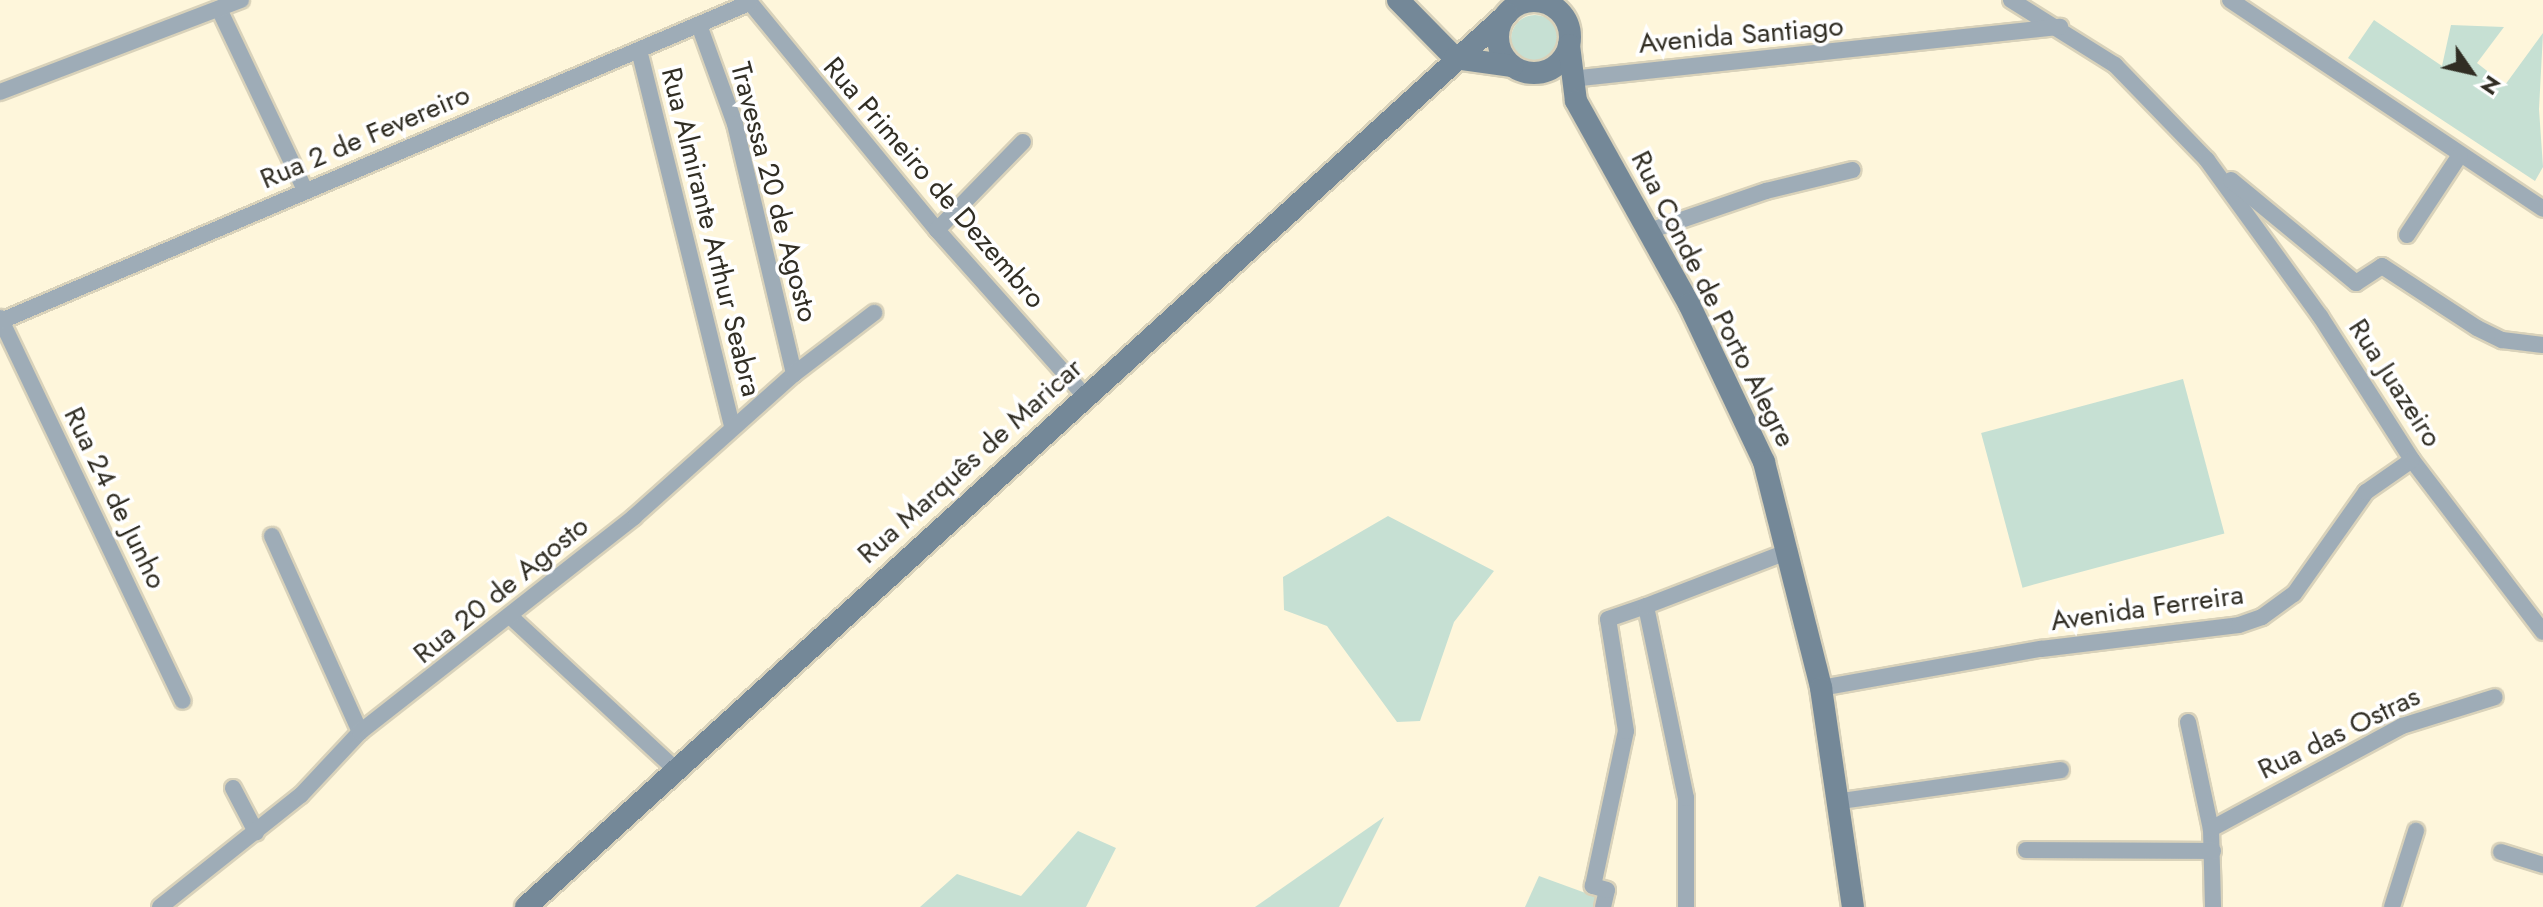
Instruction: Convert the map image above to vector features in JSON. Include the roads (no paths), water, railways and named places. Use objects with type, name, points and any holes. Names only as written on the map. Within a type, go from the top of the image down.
[{"type":"main road","points":[[1398,0],[1455,58],[1515,68],[1549,70],[1569,41],[1555,8],[1534,1],[1514,7],[1498,41],[1515,68],[1573,90]]},
{"type":"main road","name":"Rua Conde de Porto Alegre","points":[[1573,0],[1569,41],[1573,90],[1649,231],[1764,462],[1789,551],[1821,688],[1841,801],[1853,907]]},
{"type":"main road","name":"Rua Marquês de Maricar","points":[[526,907],[1514,7]]},
{"type":"street","points":[[0,92],[241,0]]},
{"type":"street","name":"Rua Juazeiro","points":[[2011,0],[2060,27],[2115,65],[2207,160],[2356,283],[2382,266],[2477,328],[2502,340],[2543,345]]},
{"type":"street","points":[[2230,0],[2543,209]]},
{"type":"street","name":"Rua 2 de Fevereiro","points":[[1,320],[748,2]]},
{"type":"street","name":"Rua Primeiro de Dezembro","points":[[748,2],[937,230],[1085,396]]},
{"type":"street","points":[[219,9],[305,190]]},
{"type":"street","name":"Travessa 20 de Agosto","points":[[699,25],[735,124],[794,374]]},
{"type":"street","name":"Avenida Santiago","points":[[1573,90],[2060,27]]},
{"type":"street","name":"Rua Almirante Arthur Seabra","points":[[639,50],[732,427]]},
{"type":"street","points":[[937,230],[1023,142]]},
{"type":"street","points":[[2407,235],[2460,155]]},
{"type":"street","name":"Rua Juazeiro","points":[[2207,160],[2320,316],[2412,460],[2543,632]]},
{"type":"street","points":[[1649,231],[1766,191],[1853,170]]},
{"type":"street","name":"Rua 20 de Agosto","points":[[160,907],[301,795],[360,732],[511,617],[794,374],[874,313]]},
{"type":"street","name":"Rua 24 de Junho","points":[[1,320],[183,701]]},
{"type":"street","name":"Avenida Ferreira","points":[[1821,688],[2041,649],[2239,625],[2262,617],[2294,594],[2366,492],[2412,460]]},
{"type":"street","points":[[272,536],[360,732]]},
{"type":"street","points":[[1603,907],[1607,890],[1593,886],[1626,731],[1608,619],[1789,551]]},
{"type":"street","points":[[1646,606],[1685,786],[1686,907]]},
{"type":"street","points":[[511,617],[676,770]]},
{"type":"street","name":"Rua das Ostras","points":[[2211,829],[2402,726],[2495,697]]},
{"type":"street","points":[[2188,722],[2211,829],[2213,907]]},
{"type":"street","points":[[1841,801],[2061,770]]},
{"type":"street","points":[[233,788],[256,832]]},
{"type":"street","points":[[2392,907],[2416,831]]},
{"type":"street","points":[[2026,850],[2213,851]]},
{"type":"street","points":[[2501,852],[2543,865]]}]
